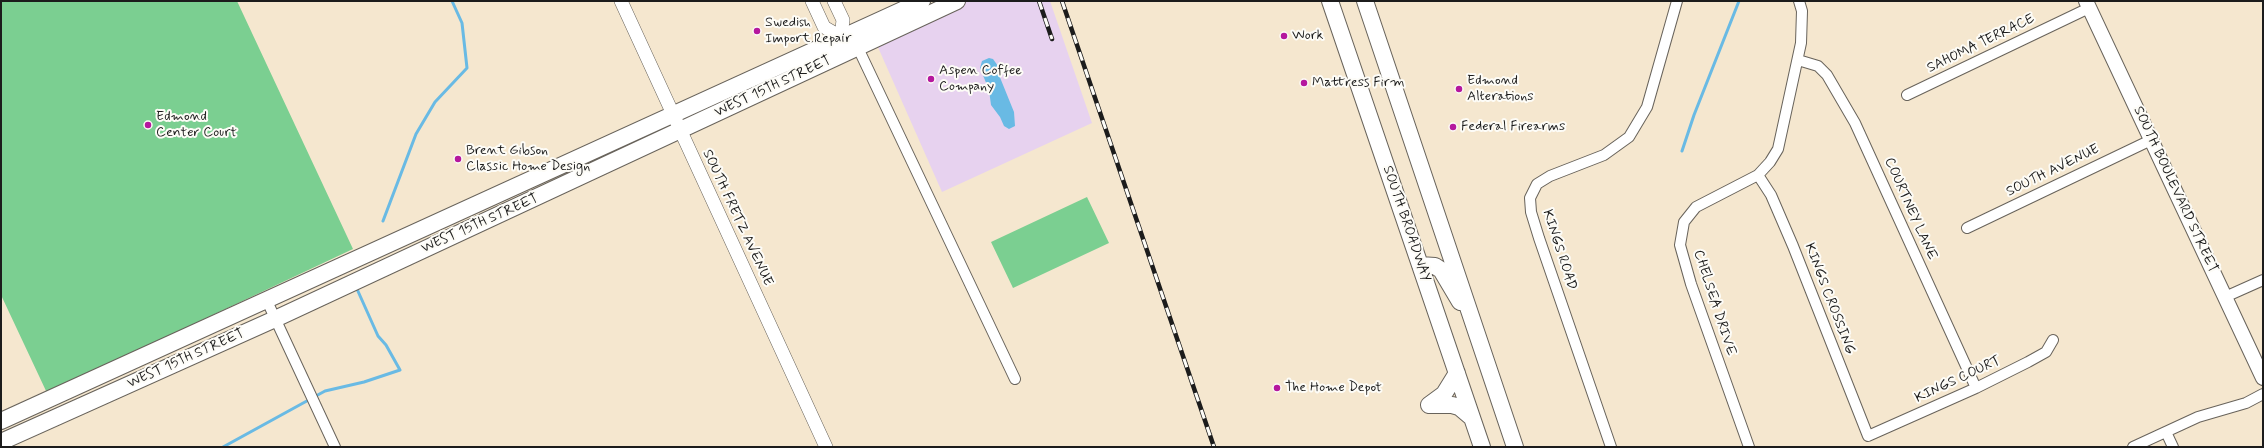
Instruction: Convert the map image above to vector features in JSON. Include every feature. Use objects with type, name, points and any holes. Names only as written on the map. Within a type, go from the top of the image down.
[{"type":"main road","name":"WEST 15TH STREET","points":[[1,421],[922,1]]},
{"type":"main road","name":"WEST 15TH STREET","points":[[1,442],[275,319],[957,1]]},
{"type":"main road","name":"SOUTH BROADWAY","points":[[1330,1],[1482,447]]},
{"type":"main road","points":[[1365,1],[1516,447]]},
{"type":"main road","name":"SOUTH BOULEVARD STREET","points":[[2088,4],[2263,378]]},
{"type":"main road","points":[[841,37],[858,48]]},
{"type":"main road","points":[[1420,265],[1434,266],[1441,270],[1473,321]]},
{"type":"main road","points":[[1457,373],[1444,394],[1429,405],[1446,404],[1459,407],[1472,418]]},
{"type":"street","name":"SOUTH FRETZ AVENUE","points":[[621,1],[826,447]]},
{"type":"street","points":[[812,1],[824,27],[841,37],[843,20],[834,1]]},
{"type":"street","name":"KINGS ROAD","points":[[1611,447],[1531,212],[1530,198],[1537,184],[1550,176],[1604,156],[1629,137],[1647,107],[1677,1]]},
{"type":"street","name":"CHELSEA DRIVE","points":[[1749,447],[1691,284],[1680,245],[1684,222],[1696,207],[1758,175],[1770,162],[1778,149],[1798,60],[1802,11],[1799,1]]},
{"type":"street","name":"SAHOMA TERRACE","points":[[1907,96],[2088,4]]},
{"type":"street","points":[[858,48],[1015,379]]},
{"type":"street","name":"COURTNEY LANE","points":[[1798,60],[1818,66],[1827,75],[1855,123],[1976,388]]},
{"type":"street","name":"SOUTH AVENUE","points":[[1967,228],[2151,140]]},
{"type":"street","name":"KINGS CROSSING","points":[[1758,175],[1771,195],[1793,246],[1868,436]]},
{"type":"street","points":[[2225,297],[2263,280]]},
{"type":"street","points":[[267,301],[335,447]]},
{"type":"street","name":"KINGS COURT","points":[[1868,436],[1976,388],[2046,352],[2053,340]]},
{"type":"street","points":[[2133,447],[2198,417],[2246,403],[2263,394]]},
{"type":"street","points":[[2166,432],[2173,447]]},
{"type":"shaded area","points":[[966,1],[1050,1],[1092,123],[942,192],[877,45]]},
{"type":"green space","name":"Edmond Center Court","points":[[1,1],[237,1],[353,249],[47,393],[1,295]]},
{"type":"green space","points":[[1087,197],[1109,243],[1013,288],[991,242]]},
{"type":"water","points":[[989,58],[993,59],[998,66],[999,75],[1014,112],[1015,126],[1009,129],[1004,126],[1000,117],[991,105],[989,90],[980,68],[982,61]]},
{"type":"waterway","points":[[383,221],[416,134],[435,102],[467,68],[462,23],[452,1]]},
{"type":"waterway","points":[[1682,151],[1694,115],[1739,1]]},
{"type":"waterway","points":[[223,447],[325,391],[364,382],[400,370],[386,345],[378,336],[357,289]]},
{"type":"railway","points":[[1039,1],[1052,39]]},
{"type":"railway","points":[[1062,1],[1214,447]]},
{"type":"place","name":"Swedish Import Repair","points":[[757,31]]},
{"type":"place","name":"Work","points":[[1284,36]]},
{"type":"place","name":"Aspen Coffee Company","points":[[931,79]]},
{"type":"place","name":"Mattress Firm","points":[[1304,83]]},
{"type":"place","name":"Edmond Alterations","points":[[1459,89]]},
{"type":"place","name":"Edmond Center Court","points":[[148,125]]},
{"type":"place","name":"Federal Firearms","points":[[1453,127]]},
{"type":"place","name":"Brent Gibson Classic Home Design","points":[[458,159]]},
{"type":"place","name":"The Home Depot","points":[[1277,388]]}]
